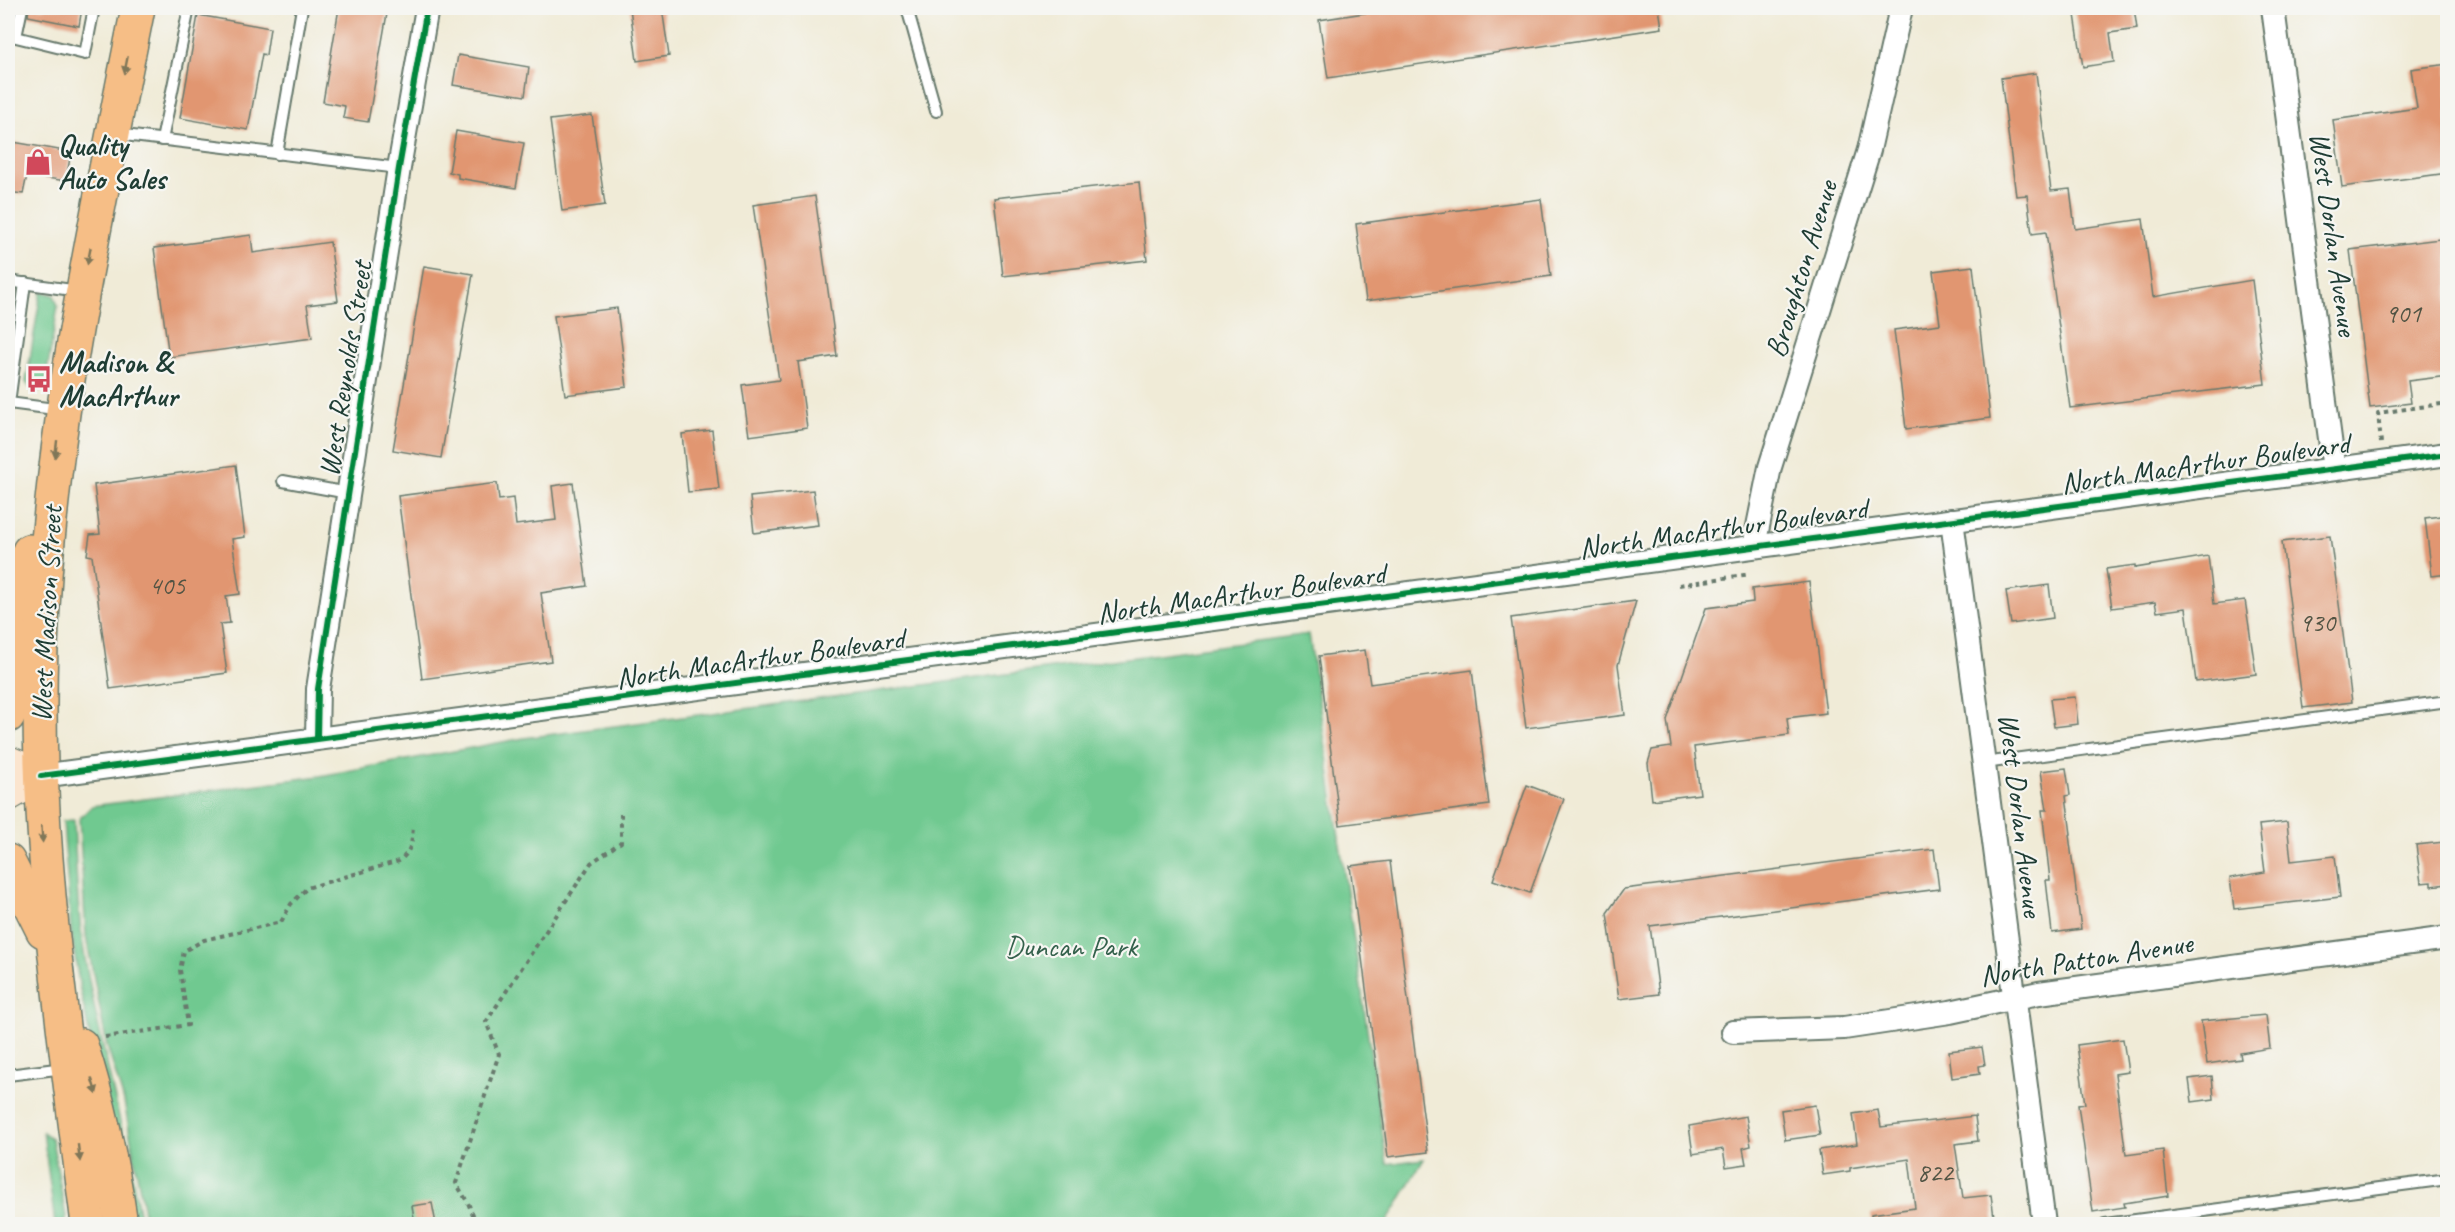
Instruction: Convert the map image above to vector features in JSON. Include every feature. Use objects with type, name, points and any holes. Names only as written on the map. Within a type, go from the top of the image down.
[{"type":"main road","name":"West Madison Street","points":[[88,1224],[52,950],[45,867],[41,776],[41,648],[51,493],[62,410],[82,292],[138,8]]},
{"type":"main road","points":[[8,716],[15,696],[19,601],[30,548],[51,493]]},
{"type":"main road","points":[[8,762],[41,776]]},
{"type":"main road","name":"North MacArthur Boulevard","points":[[8,795],[41,776]]},
{"type":"main road","points":[[8,861],[52,950],[96,1094],[111,1160],[121,1224]]},
{"type":"street","name":"West Reynolds Street","points":[[317,738],[318,689],[399,168],[427,8]]},
{"type":"street","name":"Broughton Avenue","points":[[1754,546],[1770,467],[1869,150],[1901,8]]},
{"type":"street","name":"West Dorlan Avenue","points":[[2273,8],[2334,469]]},
{"type":"street","name":"North MacArthur Boulevard","points":[[41,776],[2448,454]]},
{"type":"street","name":"West Dorlan Avenue","points":[[1952,520],[2044,1224]]},
{"type":"street","name":"North Patton Avenue","points":[[1733,1032],[1844,1028],[2014,1000],[2039,993],[2448,938]]},
{"type":"lane","points":[[22,8],[16,37],[85,54],[94,8]]},
{"type":"lane","points":[[162,140],[189,8]]},
{"type":"lane","points":[[277,154],[302,8]]},
{"type":"lane","points":[[907,8],[936,111]]},
{"type":"lane","points":[[113,134],[399,168]]},
{"type":"lane","points":[[8,281],[82,292]]},
{"type":"lane","points":[[26,283],[8,403],[62,410]]},
{"type":"lane","points":[[283,482],[348,493]]},
{"type":"lane","points":[[1984,763],[2448,701]]},
{"type":"lane","points":[[8,1075],[68,1067]]},
{"type":"lane","points":[[2105,1224],[2448,1179]]},
{"type":"path","points":[[2382,444],[2378,413],[2448,403]]},
{"type":"path","points":[[1679,585],[1750,574]]},
{"type":"path","points":[[477,1224],[456,1183],[499,1054],[486,1022],[591,862],[621,842],[621,814]]},
{"type":"path","points":[[103,1037],[188,1025],[180,970],[184,951],[204,940],[281,922],[291,904],[307,888],[399,861],[408,855],[412,844],[412,825]]},
{"type":"green space","points":[[41,292],[54,295],[58,306],[45,384],[37,392],[33,392],[26,382]]},
{"type":"green space","name":"Duncan Park","points":[[1309,634],[1387,1164],[1424,1159],[1386,1224],[146,1224],[124,1101],[107,1046],[86,937],[79,819],[92,806],[320,776],[524,738]]},
{"type":"green space","points":[[74,820],[78,903],[84,952],[141,1224],[129,1224],[80,989],[71,931],[63,821]]},
{"type":"green space","points":[[43,1132],[52,1139],[66,1217],[62,1224],[55,1224]]},
{"type":"building","points":[[29,8],[82,8],[79,26],[28,16]]},
{"type":"building","points":[[339,8],[388,8],[368,122],[343,118],[345,106],[323,102]]},
{"type":"building","points":[[630,8],[662,8],[669,56],[637,61]]},
{"type":"building","points":[[1397,8],[1659,8],[1662,28],[1328,78],[1319,20]]},
{"type":"building","points":[[2074,8],[2134,8],[2137,29],[2110,33],[2114,62],[2083,67]]},
{"type":"building","points":[[198,15],[270,28],[266,55],[262,54],[248,130],[180,118]]},
{"type":"building","points":[[458,55],[529,67],[525,96],[453,85]]},
{"type":"building","points":[[2448,64],[2448,173],[2342,187],[2333,120],[2417,108],[2411,69]]},
{"type":"building","points":[[2036,73],[2051,191],[2070,189],[2075,229],[2143,219],[2153,297],[2252,280],[2265,384],[2070,408],[2046,232],[2032,234],[2027,195],[2016,196],[2001,78]]},
{"type":"building","points":[[592,115],[605,205],[562,211],[550,120]]},
{"type":"building","points":[[456,131],[524,143],[516,188],[458,178],[458,174],[449,172]]},
{"type":"building","points":[[13,142],[71,152],[66,181],[27,175],[23,194],[8,192]]},
{"type":"building","points":[[1139,182],[1147,260],[1003,276],[994,198]]},
{"type":"building","points":[[815,196],[837,356],[798,362],[807,428],[749,436],[742,385],[779,380],[753,205]]},
{"type":"building","points":[[1541,199],[1551,276],[1366,301],[1356,224]]},
{"type":"building","points":[[251,235],[253,253],[330,242],[338,301],[307,305],[312,338],[169,357],[154,248]]},
{"type":"building","points":[[2448,238],[2448,376],[2408,381],[2411,403],[2370,408],[2350,250]]},
{"type":"building","points":[[424,266],[473,274],[441,458],[393,450]]},
{"type":"building","points":[[1973,266],[1990,418],[1906,429],[1894,330],[1940,324],[1933,271]]},
{"type":"building","points":[[617,308],[627,387],[565,395],[554,316]]},
{"type":"building","points":[[712,430],[719,489],[688,492],[682,434]]},
{"type":"building","points":[[236,465],[245,537],[232,539],[240,594],[226,596],[230,623],[220,624],[227,673],[110,689],[92,556],[87,555],[90,535],[100,534],[94,485]]},
{"type":"building","points":[[497,483],[499,500],[513,498],[516,525],[556,520],[552,486],[573,483],[587,586],[541,593],[551,661],[422,679],[398,496]]},
{"type":"building","points":[[813,490],[818,525],[754,533],[750,497]]},
{"type":"building","points":[[2448,515],[2448,574],[2432,576],[2425,518]]},
{"type":"building","points":[[2330,536],[2352,702],[2303,708],[2282,542]]},
{"type":"building","points":[[2208,556],[2214,604],[2245,600],[2256,674],[2196,682],[2186,608],[2157,612],[2155,602],[2112,608],[2106,569],[2135,565],[2135,568]]},
{"type":"building","points":[[1809,582],[1826,713],[1787,718],[1789,735],[1694,747],[1700,794],[1652,800],[1648,763],[1652,750],[1671,747],[1667,720],[1706,608],[1753,602],[1752,589]]},
{"type":"building","points":[[2049,585],[2053,618],[2011,624],[2006,591]]},
{"type":"building","points":[[1636,601],[1618,665],[1625,715],[1526,728],[1511,618]]},
{"type":"building","points":[[1365,650],[1370,684],[1472,670],[1489,805],[1340,825],[1319,656]]},
{"type":"building","points":[[2075,697],[2078,724],[2054,727],[2050,699]]},
{"type":"building","points":[[2066,768],[2070,795],[2066,796],[2071,834],[2069,835],[2081,929],[2052,933],[2046,880],[2050,880],[2042,810],[2047,810],[2041,771]]},
{"type":"building","points":[[1527,785],[1564,799],[1530,893],[1493,880]]},
{"type":"building","points":[[2287,822],[2291,861],[2335,856],[2340,897],[2234,909],[2230,878],[2265,872],[2259,825]]},
{"type":"building","points":[[2444,842],[2448,884],[2431,886],[2431,882],[2421,883],[2416,845]]},
{"type":"building","points":[[1934,849],[1939,889],[1650,926],[1659,994],[1619,999],[1607,913],[1624,889]]},
{"type":"building","points":[[1390,861],[1428,1152],[1388,1157],[1350,866]]},
{"type":"building","points":[[2266,1015],[2270,1048],[2240,1053],[2241,1059],[2207,1064],[2201,1021]]},
{"type":"building","points":[[2123,1039],[2128,1072],[2115,1074],[2126,1155],[2163,1150],[2168,1196],[2124,1203],[2125,1207],[2093,1212],[2078,1105],[2085,1104],[2077,1045]]},
{"type":"building","points":[[1982,1047],[1985,1065],[1979,1066],[1980,1074],[1952,1078],[1949,1051]]},
{"type":"building","points":[[2212,1076],[2214,1099],[2192,1102],[2189,1079]]},
{"type":"building","points":[[1815,1105],[1820,1135],[1785,1140],[1781,1110]]},
{"type":"building","points":[[1878,1110],[1881,1127],[1975,1116],[1978,1141],[1955,1144],[1963,1198],[1991,1195],[1995,1224],[1872,1224],[1871,1214],[1915,1208],[1909,1159],[1850,1168],[1850,1171],[1823,1175],[1819,1150],[1857,1144],[1853,1114]]},
{"type":"building","points":[[1746,1116],[1751,1146],[1743,1148],[1746,1164],[1726,1167],[1723,1149],[1693,1154],[1689,1126]]},
{"type":"building","points":[[432,1203],[436,1224],[415,1224],[412,1206]]},
{"type":"cycle path","points":[[317,738],[318,689],[399,168],[427,8]]},
{"type":"cycle path","points":[[41,776],[2448,454]]},
{"type":"place","name":"Quality Auto Sales","points":[[38,162]]},
{"type":"place","name":"Madison & MacArthur","points":[[39,379]]}]
